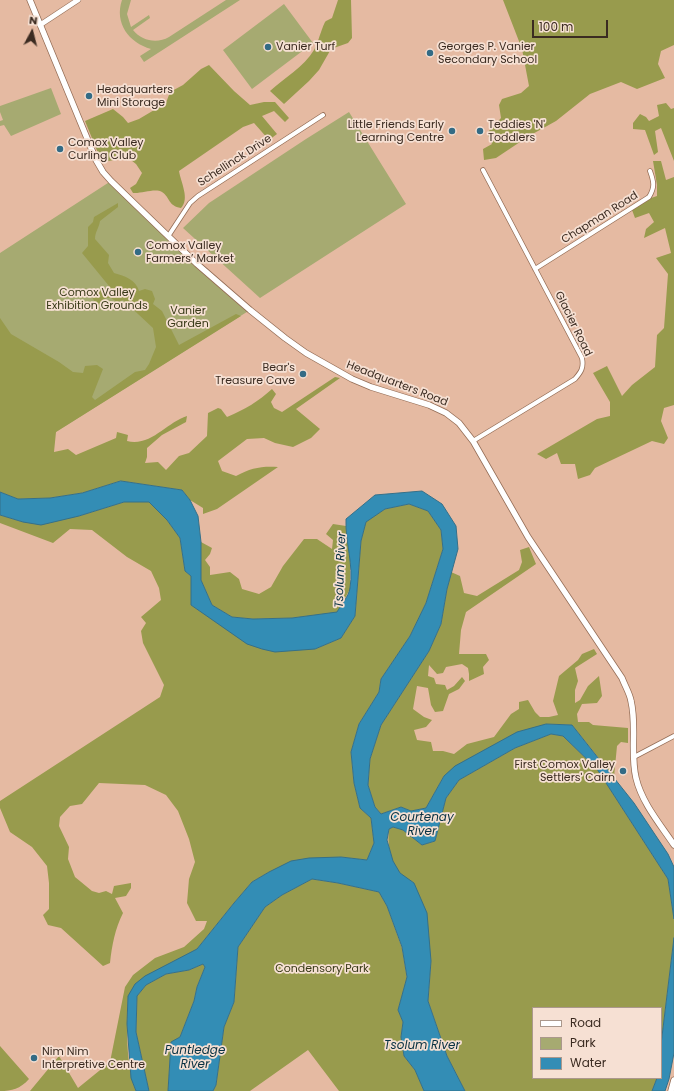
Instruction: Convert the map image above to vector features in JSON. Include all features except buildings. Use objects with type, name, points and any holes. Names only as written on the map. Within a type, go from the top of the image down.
[{"type":"main road","name":"Headquarters Road","points":[[30,0],[96,160],[103,172],[197,264],[285,338],[306,353],[352,379],[371,387],[429,405],[446,413],[459,423],[473,441],[528,537],[622,678],[631,700],[634,724],[636,779],[642,794],[674,845]]},
{"type":"main road","points":[[671,1091],[674,1080]]},
{"type":"street","points":[[40,25],[78,0]]},
{"type":"street","name":"Schellinck Drive","points":[[169,235],[190,203],[198,196],[323,115]]},
{"type":"street","name":"Glacier Road","points":[[473,441],[575,379],[584,366],[582,358],[483,170]]},
{"type":"street","name":"Chapman Road","points":[[536,269],[649,198],[653,190],[654,182],[650,171]]},
{"type":"street","points":[[634,757],[674,736]]},
{"type":"green space","points":[[122,0],[131,0],[127,14],[131,27],[149,15],[150,18],[133,30],[145,39],[155,41],[169,37],[226,0],[240,0],[144,62],[140,56],[151,49],[136,42],[125,31],[120,17]]},
{"type":"green space","points":[[338,0],[351,0],[352,38],[348,43],[331,49],[319,70],[284,104],[270,91],[305,62],[310,56],[316,47],[326,21],[332,18]]},
{"type":"green space","points":[[503,0],[674,0],[674,45],[661,51],[658,64],[665,78],[637,89],[621,82],[590,94],[556,121],[529,136],[496,158],[484,160],[483,149],[492,144],[487,133],[501,118],[499,105],[502,99],[521,93],[529,86],[522,49]]},
{"type":"green space","name":"Vanier Turf","points":[[284,4],[313,43],[252,89],[223,50]]},
{"type":"green space","points":[[209,65],[250,105],[264,102],[275,102],[289,118],[285,122],[274,111],[262,116],[277,134],[269,140],[254,123],[243,127],[179,171],[185,196],[184,204],[181,208],[171,203],[165,194],[159,191],[133,193],[130,188],[136,184],[142,173],[136,164],[127,157],[109,161],[100,158],[85,121],[113,109],[128,123],[139,119],[166,103],[170,92],[183,85],[201,69]]},
{"type":"green space","points":[[51,88],[61,114],[11,136],[4,125],[0,126],[0,121],[3,120],[0,112],[0,106]]},
{"type":"green space","points":[[666,103],[671,109],[674,108],[674,161],[661,128],[655,131],[658,152],[654,155],[645,130],[633,129],[633,123],[640,114],[646,117],[649,121],[659,116],[657,105]]},
{"type":"green space","points":[[349,112],[406,204],[260,298],[183,228],[209,203]]},
{"type":"green space","points":[[653,161],[661,161],[666,180],[674,177],[674,405],[664,408],[661,421],[668,438],[664,444],[652,441],[595,468],[590,475],[578,479],[575,464],[561,464],[557,453],[546,459],[537,454],[597,419],[610,416],[610,402],[593,373],[607,366],[622,396],[632,385],[655,367],[657,335],[664,328],[668,274],[656,258],[671,253],[665,228],[644,238],[646,229],[654,222],[649,213],[635,218],[632,210],[648,199],[657,196],[657,185]]},
{"type":"green space","name":"Comox Valley Exhibition Grounds","points":[[111,181],[250,310],[0,467],[0,253]]},
{"type":"green space","points":[[118,203],[118,207],[100,221],[95,239],[109,255],[108,263],[114,273],[133,281],[138,287],[139,291],[145,289],[152,291],[155,299],[153,304],[162,311],[179,345],[236,314],[241,316],[56,432],[54,452],[68,449],[76,455],[116,438],[117,432],[128,435],[127,441],[136,442],[144,440],[187,416],[186,422],[162,435],[147,448],[145,463],[158,462],[166,470],[179,456],[189,453],[207,436],[208,413],[218,408],[221,409],[227,417],[251,405],[272,389],[276,394],[271,402],[274,408],[282,412],[335,377],[340,378],[296,409],[320,429],[311,438],[293,447],[275,443],[264,438],[247,439],[218,461],[222,471],[236,476],[256,468],[278,467],[217,509],[203,514],[203,508],[190,500],[182,490],[121,481],[82,493],[50,498],[18,499],[0,492],[0,318],[11,334],[59,362],[73,372],[83,373],[85,366],[97,365],[103,369],[92,397],[95,400],[135,372],[145,370],[156,347],[153,328],[123,300],[117,302],[111,298],[106,298],[101,306],[96,304],[92,297],[96,291],[103,290],[109,286],[82,253],[88,246],[88,227],[93,222],[94,217]]},
{"type":"green space","points":[[124,502],[149,502],[167,520],[180,538],[185,571],[191,576],[191,605],[262,649],[315,649],[341,638],[355,616],[361,541],[366,521],[385,509],[409,504],[428,511],[441,530],[443,549],[426,603],[410,636],[381,679],[379,692],[359,724],[351,752],[354,783],[360,808],[371,818],[374,843],[367,860],[341,857],[269,872],[252,882],[197,949],[128,996],[128,1057],[132,1080],[136,1091],[30,1091],[59,1056],[78,1088],[110,1062],[125,987],[133,975],[155,958],[184,947],[204,929],[207,921],[196,921],[187,903],[189,879],[195,862],[189,839],[178,811],[166,795],[145,785],[99,783],[82,804],[70,806],[60,817],[59,826],[69,847],[68,859],[75,877],[92,891],[99,893],[106,891],[112,894],[114,886],[131,883],[131,888],[126,896],[115,898],[123,913],[114,937],[110,963],[103,966],[61,928],[48,925],[43,915],[49,909],[49,883],[47,866],[32,847],[10,832],[0,808],[0,801],[160,697],[164,685],[143,643],[141,631],[146,623],[141,617],[161,600],[159,588],[151,571],[127,557],[92,530],[70,529],[53,543],[0,523],[0,515],[23,522],[79,516]]},
{"type":"green space","points":[[333,524],[346,526],[350,560],[350,589],[337,613],[292,618],[253,619],[232,617],[212,605],[201,580],[201,542],[212,548],[210,554],[205,560],[210,567],[210,575],[230,572],[239,579],[242,589],[259,594],[271,587],[283,566],[304,539],[317,539],[332,549],[333,540],[326,534]]},
{"type":"green space","points":[[529,547],[536,564],[466,612],[461,630],[459,654],[486,654],[489,660],[483,667],[484,674],[469,681],[468,668],[462,664],[446,667],[443,673],[437,674],[429,665],[428,676],[434,678],[436,684],[445,685],[447,690],[454,686],[462,677],[465,681],[459,689],[449,694],[443,711],[435,712],[431,705],[428,688],[417,686],[413,709],[424,717],[432,720],[426,727],[414,730],[417,740],[431,742],[433,751],[443,751],[454,754],[467,744],[494,737],[511,714],[519,709],[519,702],[528,700],[535,712],[540,717],[558,715],[553,701],[559,676],[578,660],[582,654],[594,649],[597,654],[575,668],[578,681],[575,690],[575,703],[580,700],[588,686],[599,676],[602,696],[597,703],[582,704],[577,714],[578,722],[589,722],[593,725],[628,728],[628,743],[621,742],[617,746],[614,777],[572,725],[546,724],[444,776],[426,808],[411,811],[401,807],[381,814],[375,807],[368,785],[370,759],[381,725],[429,651],[441,624],[451,572],[460,576],[464,593],[477,596],[519,570],[522,562],[520,550]]},
{"type":"green space","points":[[551,734],[563,736],[597,769],[668,879],[674,919],[674,938],[662,1037],[662,1007],[532,1007],[532,1079],[657,1079],[652,1091],[465,1091],[447,1056],[428,1001],[431,961],[414,883],[405,878],[394,865],[388,841],[389,829],[393,827],[403,830],[422,845],[435,841],[446,798],[459,780],[515,748]]},
{"type":"green space","name":"Condensory Park","points":[[312,879],[379,892],[387,906],[402,948],[407,978],[398,1010],[403,1022],[401,1037],[404,1056],[415,1070],[424,1091],[339,1091],[308,1050],[250,1091],[213,1091],[216,1085],[224,1027],[234,1002],[238,947],[265,907],[282,895]]},
{"type":"green space","points":[[203,964],[205,967],[180,1037],[171,1043],[168,1091],[149,1091],[136,1032],[137,996],[146,985],[166,974],[189,970]]},
{"type":"green space","points":[[0,1046],[29,1079],[16,1089],[0,1091]]},
{"type":"water","name":"Tsolum River","points":[[121,481],[182,490],[190,500],[198,516],[201,542],[201,580],[212,605],[232,617],[253,619],[292,618],[337,612],[348,594],[351,579],[346,519],[375,495],[422,491],[442,504],[456,526],[458,549],[447,589],[441,624],[429,651],[381,725],[370,759],[368,785],[375,807],[381,814],[401,807],[411,811],[426,808],[444,776],[455,766],[517,732],[546,724],[572,725],[634,803],[668,854],[674,867],[674,919],[668,879],[597,769],[563,736],[551,734],[515,748],[459,780],[446,798],[435,841],[422,845],[403,830],[393,827],[389,829],[387,840],[393,861],[400,873],[414,883],[427,913],[431,961],[428,1001],[447,1056],[465,1091],[424,1091],[415,1070],[404,1056],[401,1037],[403,1022],[398,1010],[407,977],[402,947],[387,906],[379,892],[312,879],[282,895],[265,907],[238,947],[234,1002],[224,1027],[216,1085],[213,1091],[168,1091],[171,1042],[180,1037],[205,967],[203,964],[189,970],[166,974],[146,985],[137,996],[136,1032],[149,1091],[136,1091],[131,1078],[127,1024],[128,996],[135,984],[145,976],[197,949],[252,882],[269,872],[291,861],[309,858],[341,857],[367,860],[374,843],[371,818],[360,808],[354,783],[351,752],[359,724],[379,692],[381,679],[410,636],[426,603],[443,549],[441,530],[428,511],[409,504],[385,509],[366,522],[361,541],[355,616],[341,638],[315,649],[275,652],[247,644],[191,605],[191,576],[185,571],[180,538],[167,520],[149,502],[124,502],[79,516],[41,525],[23,522],[0,515],[0,492],[18,499],[50,498],[82,493]]},
{"type":"water","points":[[674,938],[674,1053],[665,1091],[652,1091],[657,1079],[662,1079],[662,1037]]},
{"type":"place","name":"Vanier Turf","points":[[268,47]]},
{"type":"place","name":"Georges P. Vanier Secondary School","points":[[430,53]]},
{"type":"place","name":"Headquarters Mini Storage","points":[[89,96]]},
{"type":"place","name":"Little Friends Early Learning Centre","points":[[452,131]]},
{"type":"place","name":"Teddies 'N' Toddlers","points":[[480,131]]},
{"type":"place","name":"Comox Valley Curling Club","points":[[60,149]]},
{"type":"place","name":"Comox Valley Farmers’ Market","points":[[138,252]]},
{"type":"place","name":"Bear's Treasure Cave","points":[[303,374]]},
{"type":"place","name":"First Comox Valley Settlers' Cairn","points":[[623,771]]},
{"type":"place","name":"Nim Nim Interpretive Centre","points":[[34,1058]]},
{"type":"park label","name":"Vanier Garden","points":[[188,317]]},
{"type":"water label","name":"Courtenay River","points":[[422,825]]},
{"type":"water label","name":"Puntledge River","points":[[195,1058]]}]
